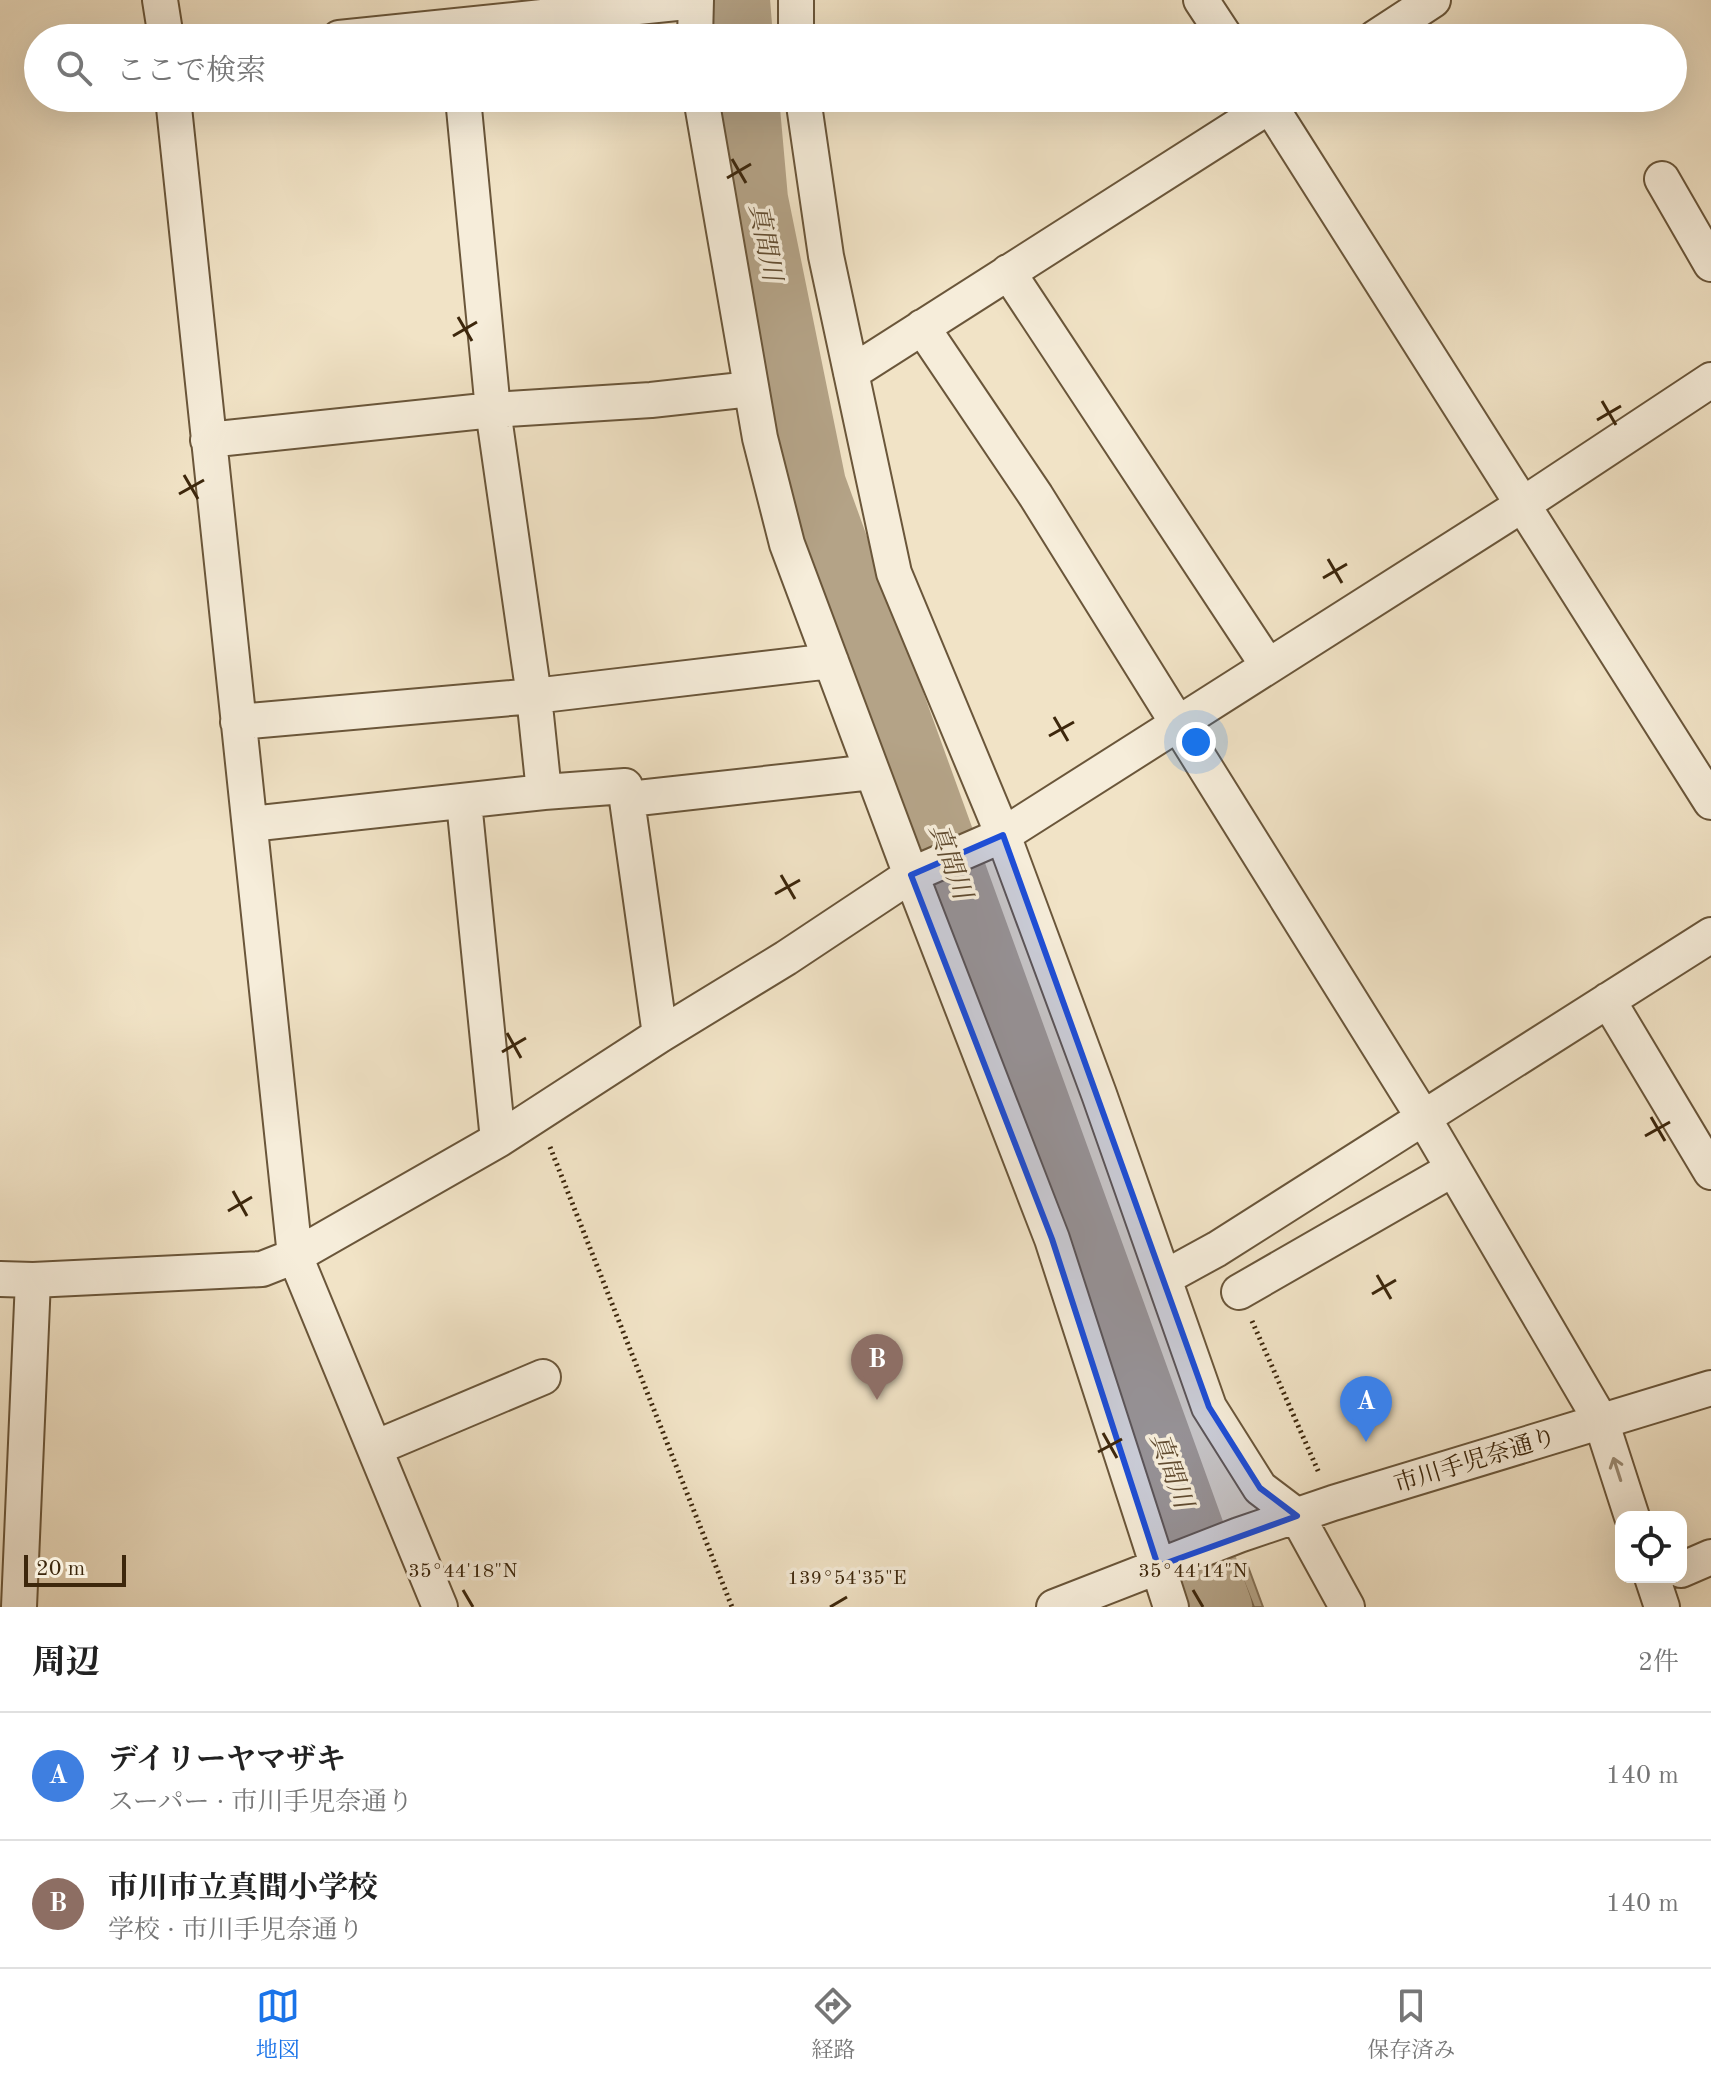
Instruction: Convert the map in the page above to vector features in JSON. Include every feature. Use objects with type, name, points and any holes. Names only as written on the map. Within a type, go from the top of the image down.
[{"type":"street","points":[[160,0],[164,24]]},
{"type":"street","points":[[435,24],[696,0],[695,24]]},
{"type":"street","points":[[796,0],[796,24]]},
{"type":"street","points":[[1201,0],[1217,24]]},
{"type":"street","points":[[1396,24],[1433,0]]},
{"type":"street","points":[[174,112],[295,1256],[440,1607]]},
{"type":"street","points":[[464,112],[493,410],[534,696],[544,792]]},
{"type":"street","points":[[703,112],[760,438],[787,544],[1052,1239],[1163,1564],[1171,1607]]},
{"type":"street","points":[[805,112],[826,256],[894,573],[1003,835],[1099,1094],[1209,1407],[1260,1488],[1297,1516],[1347,1607]]},
{"type":"street","points":[[851,373],[1255,112]]},
{"type":"street","points":[[1279,112],[1522,505],[1711,802]]},
{"type":"street","points":[[1662,179],[1711,264]]},
{"type":"street","points":[[1008,272],[1268,666]]},
{"type":"street","points":[[922,327],[1036,496],[1423,1117],[1601,1421],[1630,1511]]},
{"type":"street","points":[[19,1607],[16,1280],[262,1269],[295,1256],[498,1140],[911,875],[1003,835],[1522,505],[1711,380]]},
{"type":"street","points":[[208,440],[493,410],[651,400],[751,389]]},
{"type":"street","points":[[238,722],[534,696],[831,661]]},
{"type":"street","points":[[629,799],[872,772]]},
{"type":"street","points":[[250,824],[625,786],[660,1035]]},
{"type":"street","points":[[464,802],[498,1140]]},
{"type":"street","points":[[1164,1278],[1217,1249],[1711,935]]},
{"type":"street","points":[[1608,1000],[1711,1172]]},
{"type":"street","points":[[1239,1292],[1453,1169]]},
{"type":"street","points":[[375,1448],[543,1377]]},
{"type":"street","name":"市川手児奈通り","points":[[1163,1564],[1333,1503],[1711,1388]]},
{"type":"street","points":[[1687,1570],[1711,1557]]},
{"type":"street","points":[[1054,1607],[1163,1564]]},
{"type":"path","points":[[537,1115],[732,1607]]},
{"type":"path","points":[[1239,1292],[1333,1503]]},
{"type":"highlighted area","points":[[1003,835],[1209,1407],[1260,1488],[1297,1516],[1158,1566],[1052,1239],[911,875]]},
{"type":"water","points":[[1246,1561],[1263,1607],[1173,1607],[1165,1588]]},
{"type":"waterway","name":"真間川","points":[[739,0],[741,24]]},
{"type":"waterway","name":"真間川","points":[[749,112],[757,199],[815,484],[1221,1607]]},
{"type":"place","name":"市川市立真間小学校","points":[[877,1400]]},
{"type":"place","name":"デイリーヤマザキ","points":[[1366,1442]]}]
